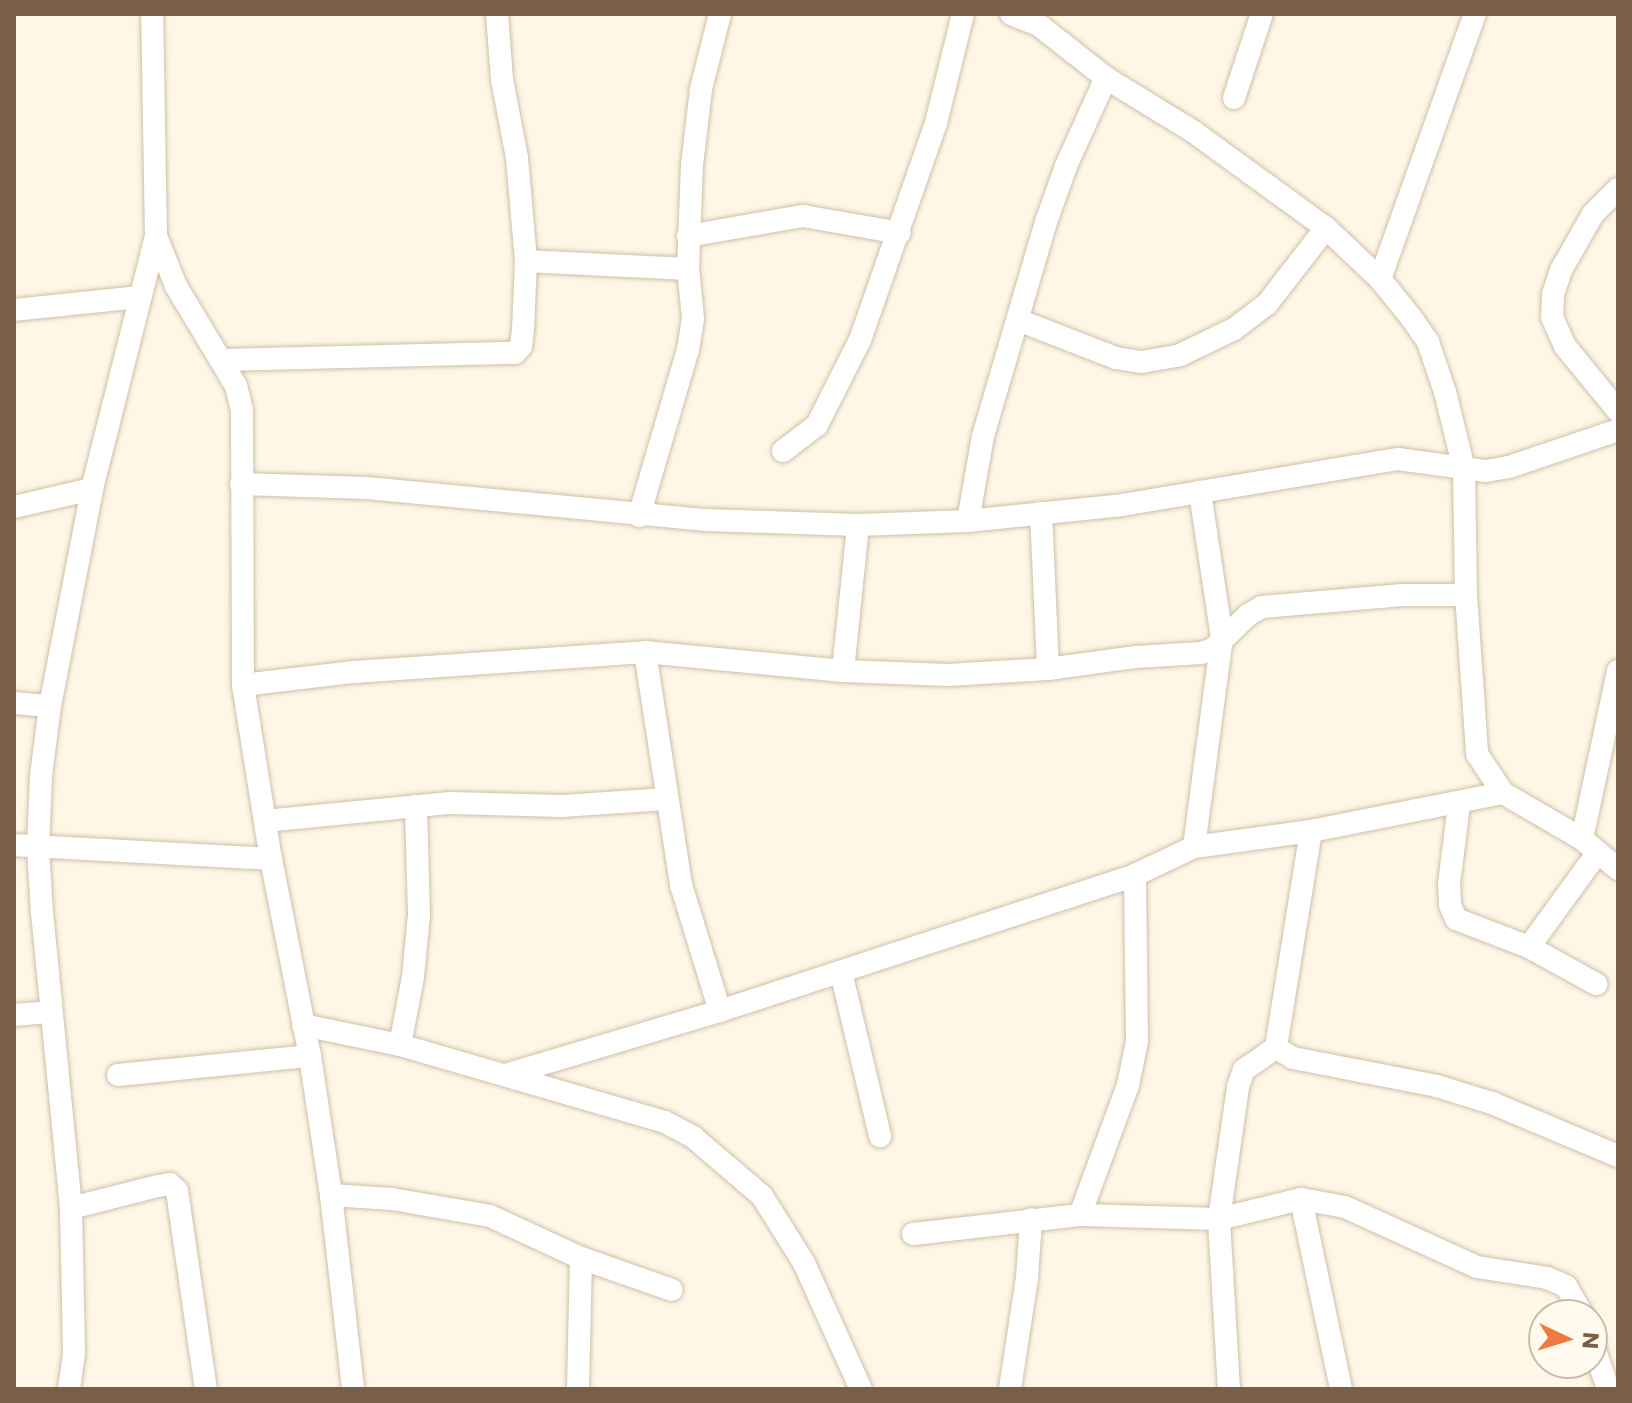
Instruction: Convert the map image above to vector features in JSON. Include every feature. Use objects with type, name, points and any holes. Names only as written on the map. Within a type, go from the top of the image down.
[{"type":"street","points":[[69,1389],[74,1352],[71,1208],[50,1012],[38,848],[50,706],[92,489],[156,236],[152,14]]},
{"type":"street","points":[[223,360],[515,353],[521,346],[526,261],[517,158],[502,79],[497,14]]},
{"type":"street","points":[[639,516],[688,350],[693,318],[688,236],[701,89],[720,14]]},
{"type":"street","points":[[783,451],[817,425],[860,340],[936,123],[963,14]]},
{"type":"street","points":[[1011,14],[1040,26],[1106,78],[1194,132],[1326,228],[1380,279],[1428,342],[1445,392],[1464,469],[1466,595],[1477,754],[1503,793],[1590,845],[1618,869]]},
{"type":"street","points":[[1234,98],[1262,14]]},
{"type":"street","points":[[1380,279],[1475,14]]},
{"type":"street","points":[[968,521],[983,436],[1046,222],[1106,78]]},
{"type":"street","points":[[1618,189],[1593,214],[1561,270],[1553,294],[1552,317],[1565,346],[1618,411]]},
{"type":"street","points":[[688,236],[803,216],[900,233]]},
{"type":"street","points":[[1018,320],[1116,358],[1142,362],[1180,355],[1234,329],[1267,304],[1326,228]]},
{"type":"street","points":[[156,236],[176,286],[236,386],[242,410],[243,685],[271,859],[310,1056],[331,1195],[353,1389]]},
{"type":"street","points":[[526,261],[688,269]]},
{"type":"street","points":[[14,310],[140,297]]},
{"type":"street","points":[[241,484],[367,488],[639,516],[858,525],[968,521],[1122,505],[1398,459],[1464,469],[1509,467],[1618,430]]},
{"type":"street","points":[[14,507],[92,489]]},
{"type":"street","points":[[1194,847],[1222,638],[1200,492]]},
{"type":"street","points":[[1041,513],[1048,669]]},
{"type":"street","points":[[843,671],[858,525]]},
{"type":"street","points":[[243,685],[354,672],[645,652],[843,671],[948,675],[1048,669],[1136,657],[1201,653],[1213,649],[1248,615],[1262,607],[1402,595],[1466,595]]},
{"type":"street","points":[[645,652],[681,885],[720,1011]]},
{"type":"street","points":[[1529,947],[1590,845],[1618,671]]},
{"type":"street","points":[[14,703],[50,706]]},
{"type":"street","points":[[505,1075],[720,1011],[1135,875],[1194,847],[1311,831],[1459,805],[1503,793]]},
{"type":"street","points":[[265,821],[482,802],[562,806],[666,799]]},
{"type":"street","points":[[1459,805],[1449,884],[1450,905],[1456,919],[1529,947],[1596,984]]},
{"type":"street","points":[[400,1045],[413,977],[419,915],[416,806]]},
{"type":"street","points":[[1229,1389],[1219,1219],[1238,1087],[1244,1070],[1276,1048],[1311,831]]},
{"type":"street","points":[[14,845],[271,859]]},
{"type":"street","points":[[1080,1215],[1128,1085],[1137,1041],[1140,1008],[1135,875]]},
{"type":"street","points":[[841,972],[880,1136]]},
{"type":"street","points":[[14,1015],[50,1012]]},
{"type":"street","points":[[303,1025],[400,1045],[665,1122],[728,1163],[762,1196],[804,1263],[861,1389]]},
{"type":"street","points":[[1276,1048],[1293,1058],[1437,1086],[1492,1103],[1618,1156]]},
{"type":"street","points":[[118,1075],[310,1056]]},
{"type":"street","points":[[71,1208],[170,1184],[177,1191],[206,1389]]},
{"type":"street","points":[[331,1195],[462,1209],[490,1216],[581,1258],[672,1290]]},
{"type":"street","points":[[1301,1199],[1341,1389]]},
{"type":"street","points":[[913,1234],[1080,1215],[1219,1219],[1301,1199],[1345,1207],[1477,1267],[1547,1278],[1566,1286],[1574,1299]]},
{"type":"street","points":[[1010,1389],[1027,1278],[1031,1219]]},
{"type":"street","points":[[578,1389],[581,1258]]}]
